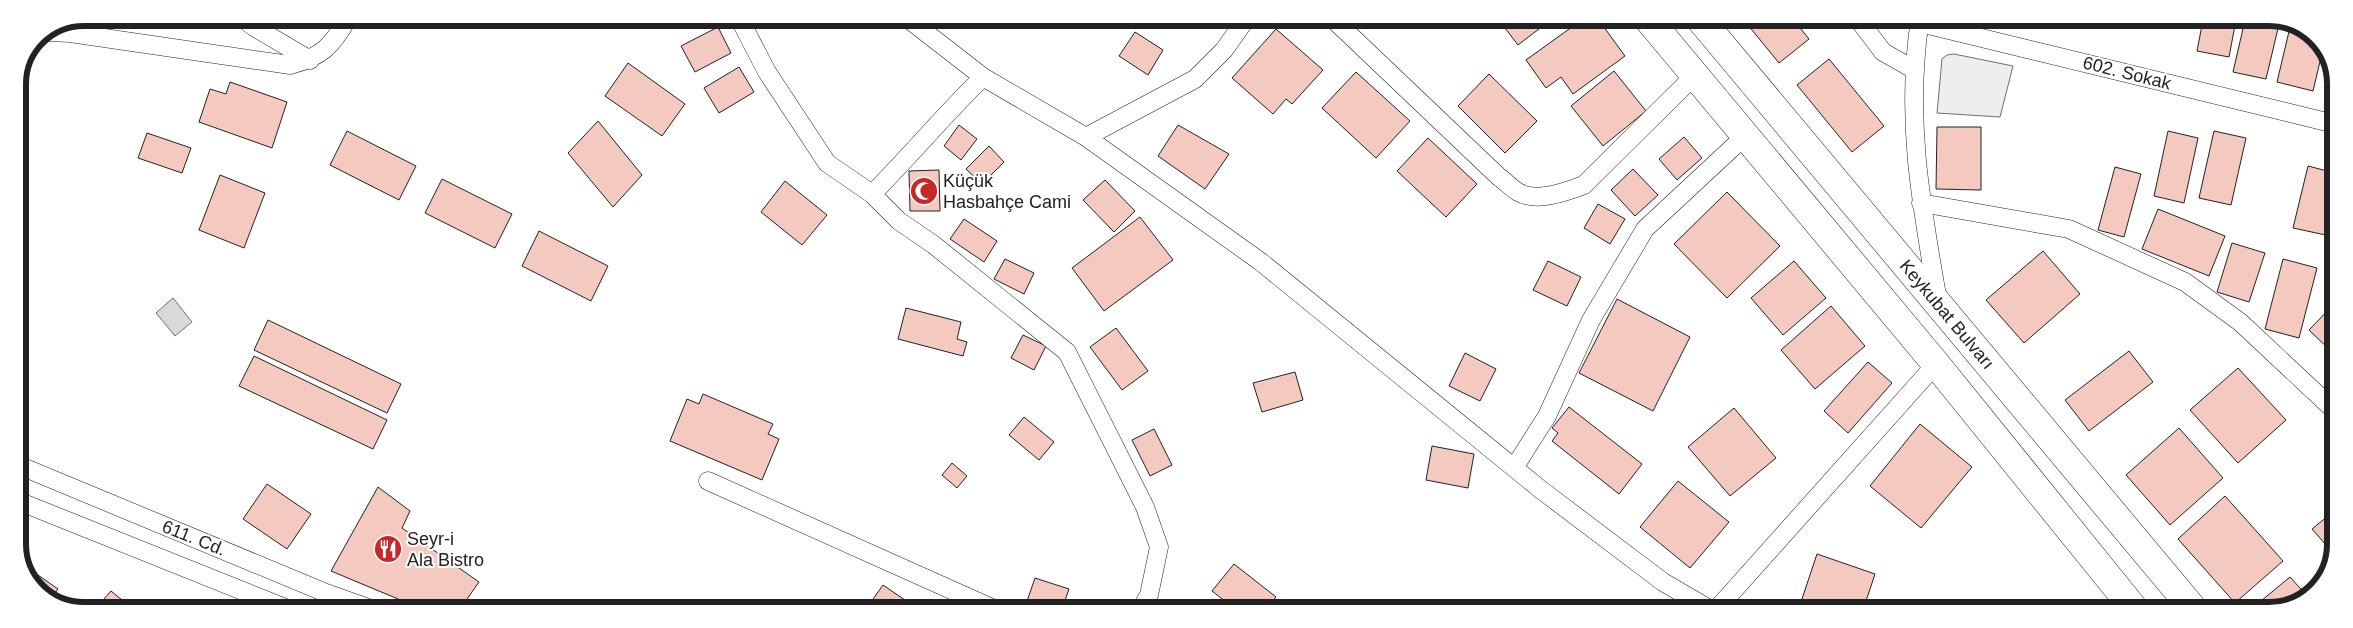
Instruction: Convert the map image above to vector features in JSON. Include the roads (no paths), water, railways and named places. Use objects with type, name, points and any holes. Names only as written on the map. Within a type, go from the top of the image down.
[{"type":"highway","points":[[1654,26],[1936,364],[2129,602]]},
{"type":"highway","name":"Keykubat Bulvarı","points":[[1706,26],[2187,602]]},
{"type":"street","points":[[253,26],[310,60]]},
{"type":"street","points":[[59,32],[290,65],[310,60],[326,50],[342,26]]},
{"type":"street","points":[[743,26],[766,72],[827,163],[872,194],[899,221],[934,245],[1067,352],[1145,507],[1159,547],[1149,595],[1145,602]]},
{"type":"street","points":[[917,26],[983,78],[1086,137],[1261,262],[1514,468],[1663,582],[1697,602]]},
{"type":"street","points":[[1086,137],[1196,79],[1224,50],[1241,26]]},
{"type":"street","points":[[1340,26],[1499,176],[1519,193],[1533,196],[1561,193],[1584,185],[1695,75]]},
{"type":"street","points":[[1863,26],[1883,52],[1913,69]]},
{"type":"street","points":[[1919,26],[1913,69],[1914,140],[1921,203],[1940,307]]},
{"type":"street","name":"602. Sokak","points":[[1940,26],[2327,122]]},
{"type":"street","points":[[872,194],[910,155],[944,115],[983,78]]},
{"type":"street","points":[[1514,468],[1547,416],[1591,320],[1645,229],[1745,136]]},
{"type":"street","points":[[1921,203],[2070,229],[2185,282],[2240,322],[2327,403]]},
{"type":"street","points":[[1723,602],[1936,364]]},
{"type":"street","name":"611. Cd.","points":[[26,468],[351,602]]},
{"type":"street","points":[[708,482],[978,602]]},
{"type":"street","name":"611. Cd.","points":[[26,504],[273,602]]},
{"type":"place","name":"Küçük Hasbahçe Cami","points":[[924,191]]},
{"type":"place","name":"Seyr-i Ala Bistro","points":[[388,549]]}]
